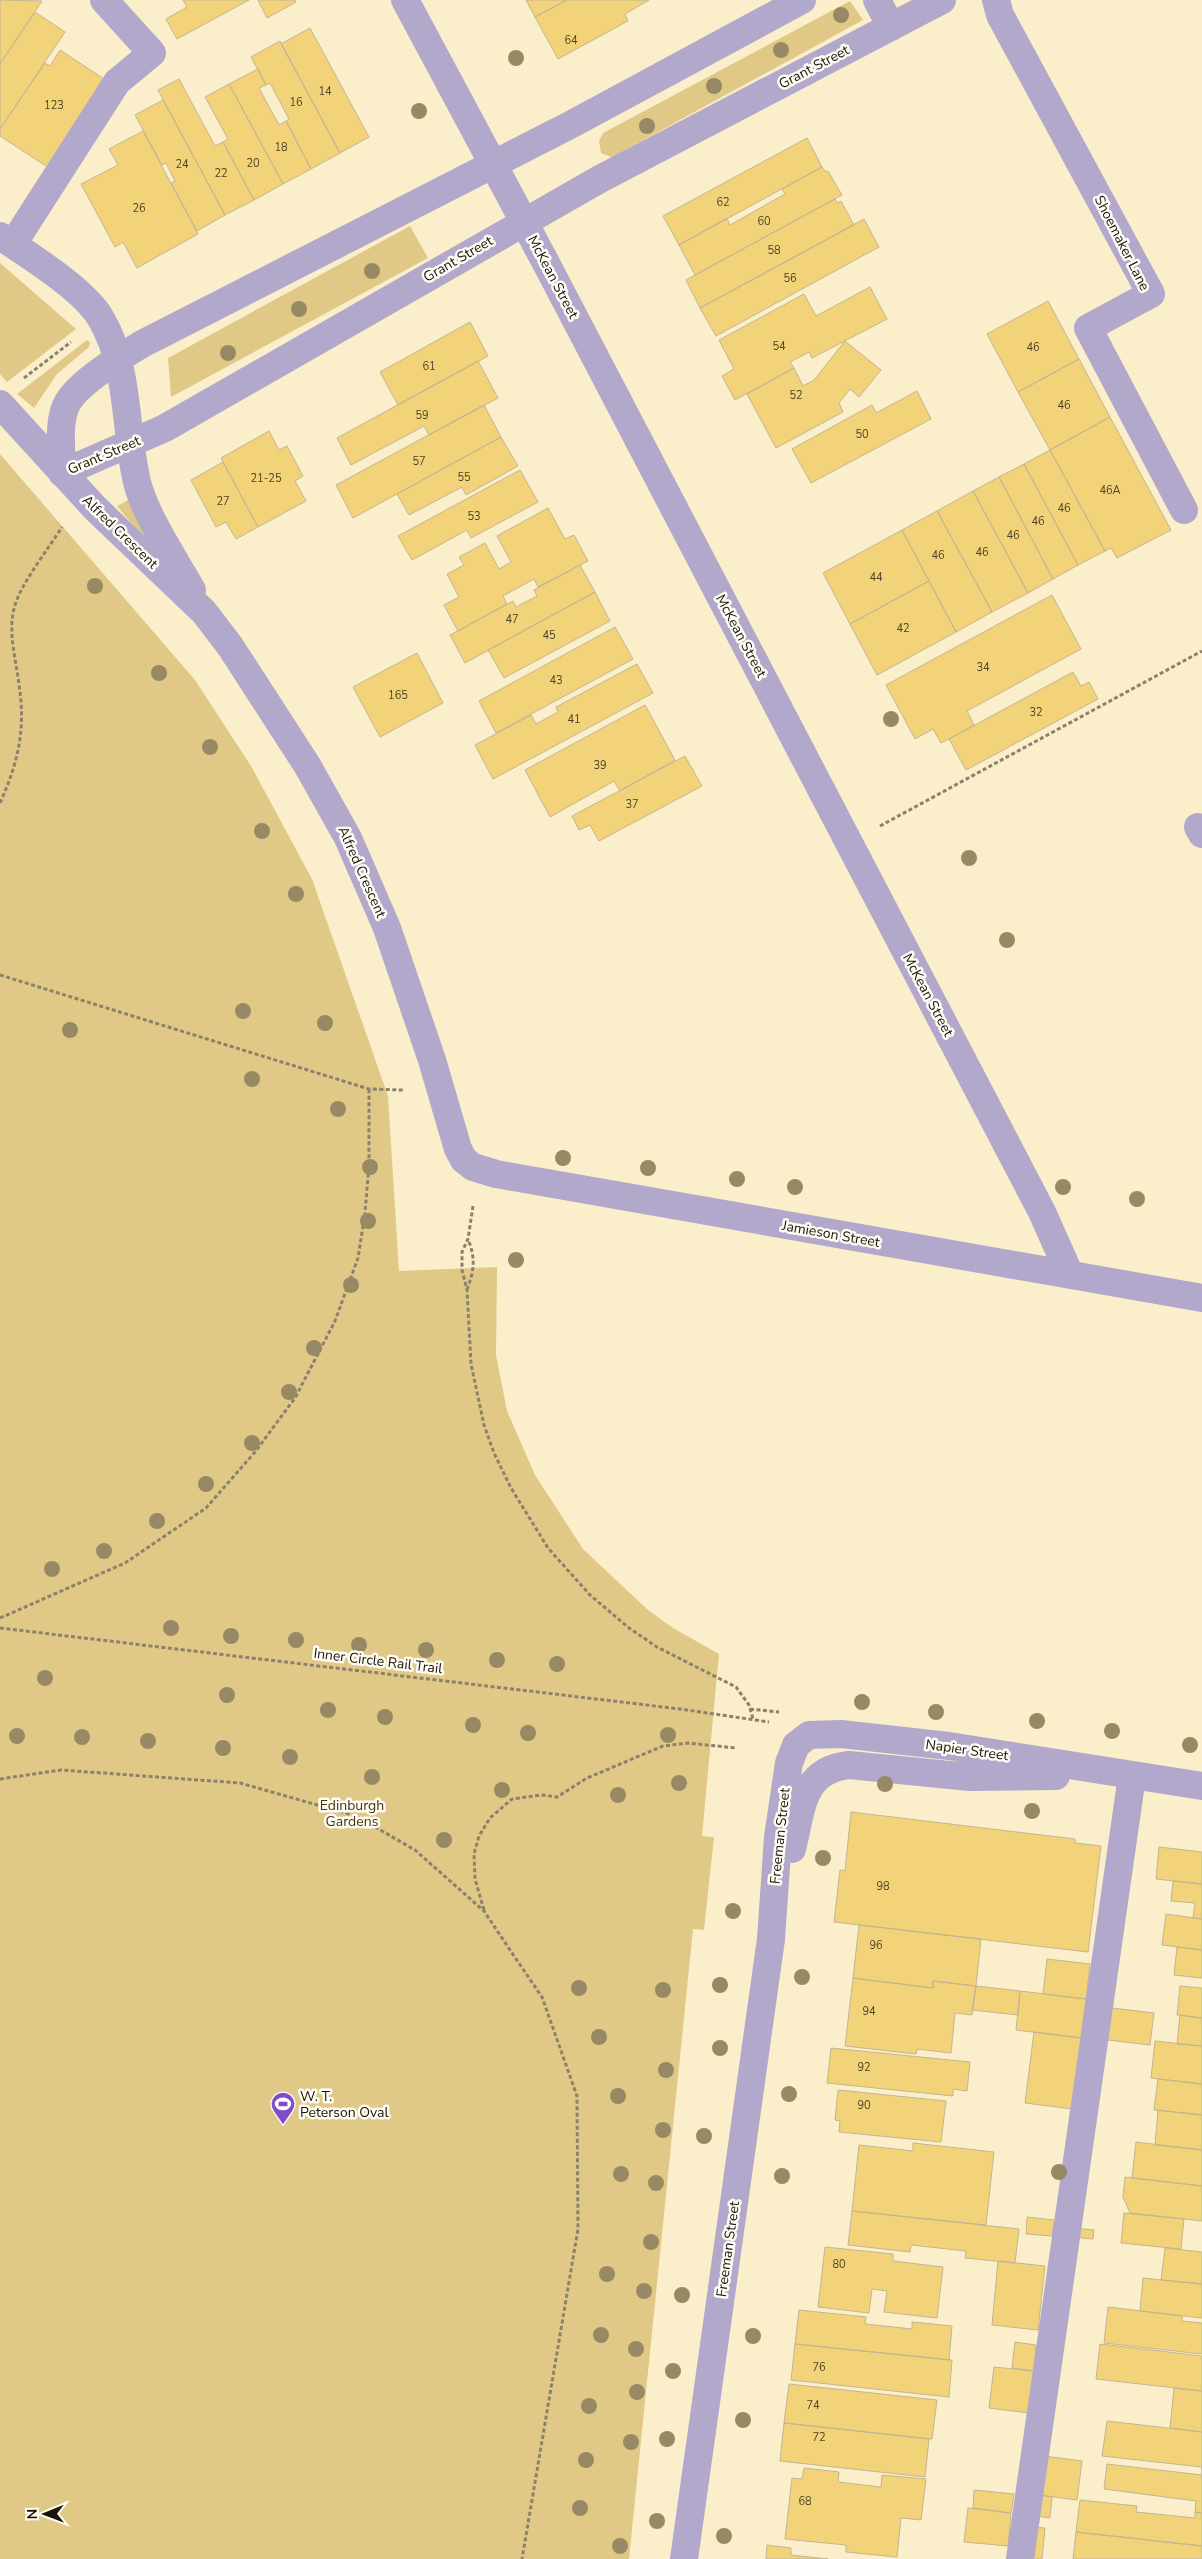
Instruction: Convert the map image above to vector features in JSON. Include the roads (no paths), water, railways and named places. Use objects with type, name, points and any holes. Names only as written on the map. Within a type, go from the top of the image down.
[{"type":"street","points":[[7,240],[117,82],[152,54],[104,0]]},
{"type":"street","name":"McKean Street","points":[[405,0],[493,164],[1042,1212],[1070,1275]]},
{"type":"street","name":"Grant Street","points":[[802,0],[760,10],[572,124],[155,336],[117,361],[76,392],[67,404],[61,434],[62,473],[132,444],[174,423],[523,222],[627,165],[942,0]]},
{"type":"street","points":[[877,0],[891,27]]},
{"type":"street","name":"Shoemaker Lane","points":[[996,0],[1000,15],[1151,294],[1088,328],[1184,510]]},
{"type":"street","name":"Alfred Crescent","points":[[7,240],[85,300],[103,323],[117,361],[137,483],[160,533],[204,612],[230,646],[307,765],[348,838],[400,964],[458,1149],[464,1160]]},
{"type":"street","name":"Alfred Crescent","points":[[0,404],[95,508],[204,612]]},
{"type":"street","name":"Jamieson Street","points":[[464,1160],[479,1170],[496,1174],[1202,1298]]},
{"type":"street","name":"Napier Street","points":[[802,1738],[819,1733],[869,1736],[976,1750],[1202,1786]]},
{"type":"street","name":"Freeman Street","points":[[684,2559],[771,1939],[778,1837],[787,1775],[794,1749],[802,1738]]},
{"type":"street","name":"Napier Street","points":[[824,1772],[849,1765],[970,1777],[1132,1776]]},
{"type":"street","name":"Freeman Street","points":[[771,1939],[806,1794],[812,1782],[824,1772]]},
{"type":"street","points":[[1020,2559],[1132,1776]]},
{"type":"place","name":"W. T. Peterson Oval","points":[[283,2125]]},
{"type":"park label","name":"Edinburgh Gardens","points":[[352,1814]]}]
